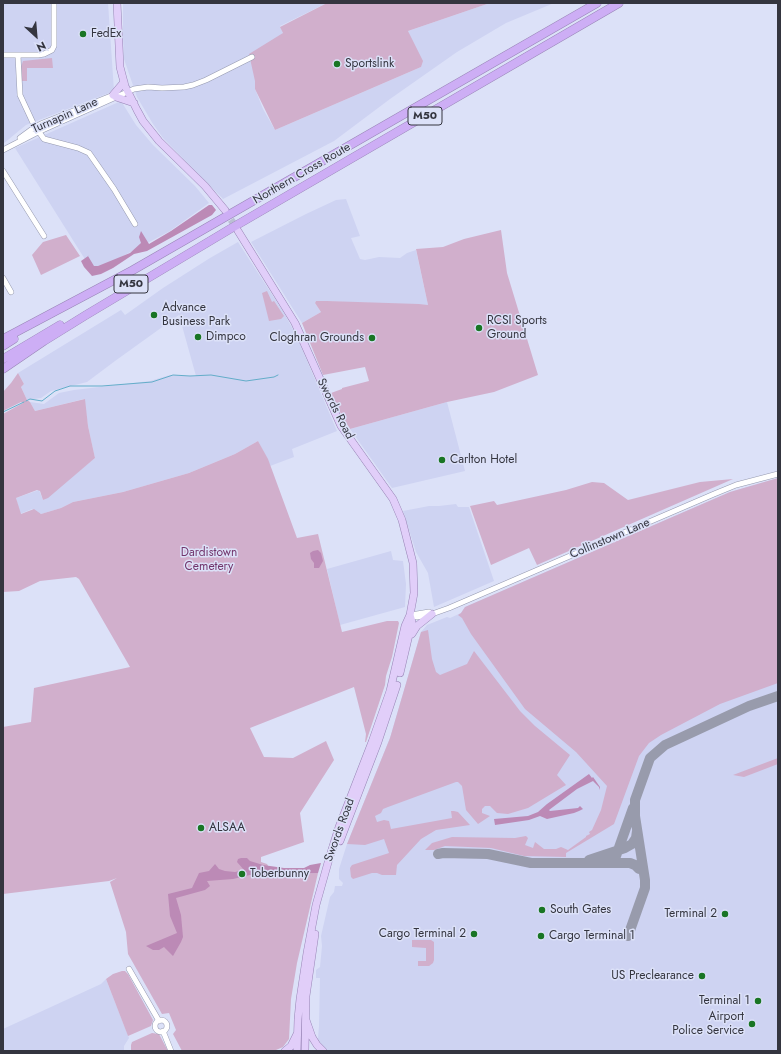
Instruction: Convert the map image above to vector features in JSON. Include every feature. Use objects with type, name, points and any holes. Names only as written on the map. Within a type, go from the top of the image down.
[{"type":"highway","name":"Northern Cross Route","points":[[3,339],[133,270],[597,3]]},
{"type":"highway","name":"Northern Cross Route","points":[[234,230],[619,3]]},
{"type":"highway","name":"M50","points":[[3,359],[75,316],[234,230]]},
{"type":"highway","name":"M50","points":[[3,370],[44,341],[86,315],[234,230]]},
{"type":"highway","name":"M50","points":[[3,345],[133,270]]},
{"type":"main road","points":[[117,3],[119,57],[124,82],[120,94]]},
{"type":"main road","points":[[120,94],[124,82]]},
{"type":"main road","points":[[120,94],[134,103],[144,121],[159,142],[205,186],[225,210]]},
{"type":"main road","points":[[120,94],[134,103]]},
{"type":"main road","name":"Swords Road","points":[[234,230],[292,317],[341,426],[387,488],[397,506],[407,535],[413,563],[414,593],[410,615],[405,626],[390,690],[323,878],[307,953],[299,1006],[297,1051]]},
{"type":"main road","points":[[408,639],[417,626],[432,614]]},
{"type":"main road","name":"Swords Road","points":[[305,1051],[305,1016],[312,949],[327,881],[342,835],[387,718],[412,622],[410,615]]},
{"type":"main road","points":[[305,1016],[312,1037],[323,1051]]},
{"type":"main road","points":[[284,1051],[291,1046],[297,1034]]},
{"type":"street","points":[[3,55],[18,56],[44,54],[52,50],[54,46],[54,3]]},
{"type":"street","points":[[18,56],[20,95],[37,129],[46,140],[78,148],[89,153],[136,224]]},
{"type":"street","name":"Turnapin Lane","points":[[3,150],[37,129],[120,94],[140,87],[162,88],[193,85],[252,57]]},
{"type":"street","points":[[3,171],[44,236]]},
{"type":"street","points":[[3,278],[11,292]]},
{"type":"street","name":"Collinstown Lane","points":[[410,615],[417,617],[444,610],[714,494],[778,474]]},
{"type":"street","name":"Collinstown Lane","points":[[410,615],[444,610]]},
{"type":"street","points":[[129,969],[159,1020]]},
{"type":"street","points":[[159,1020],[164,1020],[167,1023],[167,1027],[164,1032]]},
{"type":"street","points":[[159,1020],[155,1025],[156,1029],[159,1032],[164,1032]]},
{"type":"street","points":[[164,1032],[172,1049]]},
{"type":"shaded area","points":[[3,3],[108,3],[114,91],[26,125],[3,144]]},
{"type":"shaded area","points":[[123,3],[327,3],[280,26],[283,33],[255,81],[255,89],[263,109],[275,130],[421,67],[408,31],[490,3],[554,3],[506,23],[457,52],[334,141],[223,199],[163,138],[137,97],[124,59]]},
{"type":"shaded area","points":[[121,101],[136,125],[153,145],[195,186],[209,203],[170,231],[93,272],[15,148]]},
{"type":"shaded area","points":[[346,199],[360,236],[351,238],[360,259],[365,260],[379,257],[400,258],[407,253],[416,250],[428,305],[316,301],[315,303],[321,312],[302,323],[251,242],[336,200]]},
{"type":"shaded area","points":[[209,205],[212,205],[216,210],[212,215],[147,251],[134,254],[101,274],[92,276],[84,267],[81,261],[88,256],[94,266],[98,266],[130,253],[141,243],[139,237],[141,231],[149,244]]},
{"type":"shaded area","points":[[238,242],[284,313],[296,335],[337,431],[292,449],[294,457],[270,466],[258,441],[235,454],[189,473],[123,492],[73,502],[61,508],[41,514],[32,509],[20,514],[16,498],[39,490],[43,500],[95,458],[84,399],[35,411],[30,402],[44,404],[59,393],[74,390],[150,381],[170,375],[196,376],[179,315],[87,382],[51,391],[41,398],[27,400],[21,387],[24,384],[18,373],[121,310],[125,315],[163,288]]},
{"type":"shaded area","points":[[447,402],[465,471],[392,488],[350,429]]},
{"type":"shaded area","points":[[778,478],[778,1051],[317,1051],[320,978],[316,978],[316,970],[320,967],[322,946],[321,936],[330,897],[334,892],[335,886],[342,886],[343,883],[339,879],[339,869],[347,844],[390,738],[421,632],[427,625],[461,613],[465,607],[730,492]]},
{"type":"shaded area","points":[[456,504],[458,507],[469,507],[494,581],[434,607],[428,573],[416,552],[403,511],[429,506]]},
{"type":"shaded area","points":[[318,550],[321,553],[323,561],[319,568],[314,568],[314,563],[311,559],[310,553]]},
{"type":"shaded area","points":[[391,551],[393,560],[403,561],[406,584],[405,607],[340,625],[327,569]]},
{"type":"shaded area","points":[[589,774],[600,787],[600,790],[593,781],[577,789],[549,810],[578,808],[580,806],[583,809],[574,813],[547,819],[540,816],[529,820],[495,825],[494,819],[528,816],[538,812]]},
{"type":"shaded area","points":[[247,858],[250,861],[263,865],[284,868],[304,868],[321,863],[318,873],[250,875],[233,879],[207,881],[210,886],[205,890],[176,898],[181,915],[183,937],[173,956],[164,947],[159,950],[153,950],[146,946],[177,933],[170,916],[168,894],[192,888],[199,873],[209,871],[215,864],[219,869],[225,871],[235,872],[244,870],[237,862],[238,859]]},
{"type":"shaded area","points":[[106,979],[129,1038],[124,1046],[124,1051],[3,1051],[3,1029],[101,984]]},
{"type":"green space","name":"Sportslink","points":[[327,3],[490,3],[408,31],[423,61],[421,67],[275,130],[255,89],[255,81],[249,54],[283,33],[280,27]]},
{"type":"green space","points":[[52,58],[53,68],[27,68],[27,81],[22,81],[21,67],[23,61]]},
{"type":"green space","name":"RCSI Sports Ground","points":[[501,230],[507,273],[538,375],[494,392],[447,402],[350,429],[331,393],[342,388],[369,381],[365,367],[323,375],[302,323],[321,312],[315,303],[316,301],[428,305],[416,249],[443,247],[464,239]]},
{"type":"green space","points":[[66,235],[80,256],[41,275],[32,255],[43,242]]},
{"type":"green space","points":[[267,291],[272,302],[274,301],[284,316],[281,319],[269,321],[262,293]]},
{"type":"green space","name":"Dardistown Cemetery","points":[[18,373],[24,384],[21,387],[27,400],[30,402],[35,411],[85,399],[88,426],[95,458],[48,498],[43,500],[40,491],[37,490],[16,498],[21,514],[34,509],[41,514],[61,508],[73,502],[123,492],[189,473],[235,454],[258,441],[268,459],[297,538],[318,534],[342,632],[387,621],[398,621],[399,623],[385,685],[366,742],[366,734],[354,687],[250,728],[264,757],[293,758],[326,741],[334,760],[300,813],[304,842],[261,857],[261,862],[267,864],[273,874],[318,873],[297,963],[291,999],[289,1039],[283,1047],[276,1050],[182,1051],[173,1034],[176,1030],[169,1013],[162,1014],[128,954],[126,932],[110,882],[117,878],[109,881],[3,894],[3,727],[31,722],[34,688],[130,667],[79,579],[76,577],[40,581],[19,591],[3,592],[3,414],[23,403],[21,402],[3,411],[3,392]]},
{"type":"green space","points":[[778,478],[778,683],[720,704],[661,735],[649,743],[639,756],[614,824],[566,853],[566,857],[524,856],[491,848],[445,846],[434,850],[425,850],[432,843],[452,837],[515,838],[526,836],[528,838],[525,845],[533,848],[535,842],[544,849],[556,849],[561,847],[568,850],[590,834],[589,832],[592,830],[601,810],[607,786],[576,752],[525,709],[471,634],[462,618],[458,615],[465,607],[730,492]]},
{"type":"green space","points":[[733,479],[537,565],[529,548],[491,565],[470,506],[494,501],[497,505],[566,490],[592,482],[604,483],[628,500],[700,482]]},
{"type":"green space","points":[[428,630],[432,659],[436,672],[440,675],[467,664],[474,651],[520,711],[535,726],[570,755],[557,775],[566,785],[528,808],[508,814],[497,813],[490,806],[485,806],[482,809],[482,813],[490,816],[478,824],[466,810],[462,786],[458,782],[383,809],[381,813],[375,816],[377,822],[384,820],[389,821],[391,829],[452,818],[451,811],[458,812],[470,825],[436,830],[421,839],[397,865],[396,875],[372,873],[353,879],[351,877],[350,868],[352,865],[389,853],[384,839],[365,845],[347,844],[390,738],[421,632]]},
{"type":"green space","points":[[778,758],[778,764],[744,777],[733,775]]},
{"type":"green space","points":[[412,940],[431,940],[434,942],[433,963],[429,966],[418,966],[418,961],[426,961],[426,948],[412,947]]},
{"type":"green space","points":[[125,971],[128,974],[153,1020],[151,1026],[128,1036],[106,979],[113,974]]},
{"type":"green space","points":[[152,1033],[159,1034],[168,1051],[131,1051],[132,1042]]},
{"type":"waterway","points":[[26,401],[30,399],[42,401],[55,391],[70,386],[102,386],[152,382],[173,375],[211,375],[246,381],[274,377],[278,375]]},
{"type":"waterway","points":[[3,412],[24,402]]},
{"type":"taxiway","points":[[628,936],[645,888],[635,816],[635,800],[650,758],[665,745],[749,706],[778,696]]},
{"type":"taxiway","points":[[605,863],[613,860],[616,856],[633,808]]},
{"type":"taxiway","points":[[589,860],[625,848],[632,844],[636,838],[637,831]]},
{"type":"taxiway","points":[[438,854],[488,854],[531,863],[630,863],[639,869]]},
{"type":"tunnel","points":[[225,211],[238,230]]},
{"type":"place","name":"FedEx","points":[[83,34]]},
{"type":"place","name":"Sportslink","points":[[337,64]]},
{"type":"place","name":"Advance Business Park","points":[[154,315]]},
{"type":"place","name":"RCSI Sports Ground","points":[[479,328]]},
{"type":"place","name":"Dimpco","points":[[198,337]]},
{"type":"place","name":"Cloghran Grounds","points":[[372,338]]},
{"type":"place","name":"Carlton Hotel","points":[[442,460]]},
{"type":"place","name":"ALSAA","points":[[201,828]]},
{"type":"place","name":"Toberbunny","points":[[242,874]]},
{"type":"place","name":"South Gates","points":[[542,910]]},
{"type":"place","name":"Terminal 2","points":[[725,914]]},
{"type":"place","name":"Cargo Terminal 2","points":[[474,934]]},
{"type":"place","name":"Cargo Terminal 1","points":[[541,936]]},
{"type":"place","name":"US Preclearance","points":[[702,976]]},
{"type":"place","name":"Terminal 1","points":[[758,1001]]},
{"type":"place","name":"Airport Police Service","points":[[752,1024]]}]
